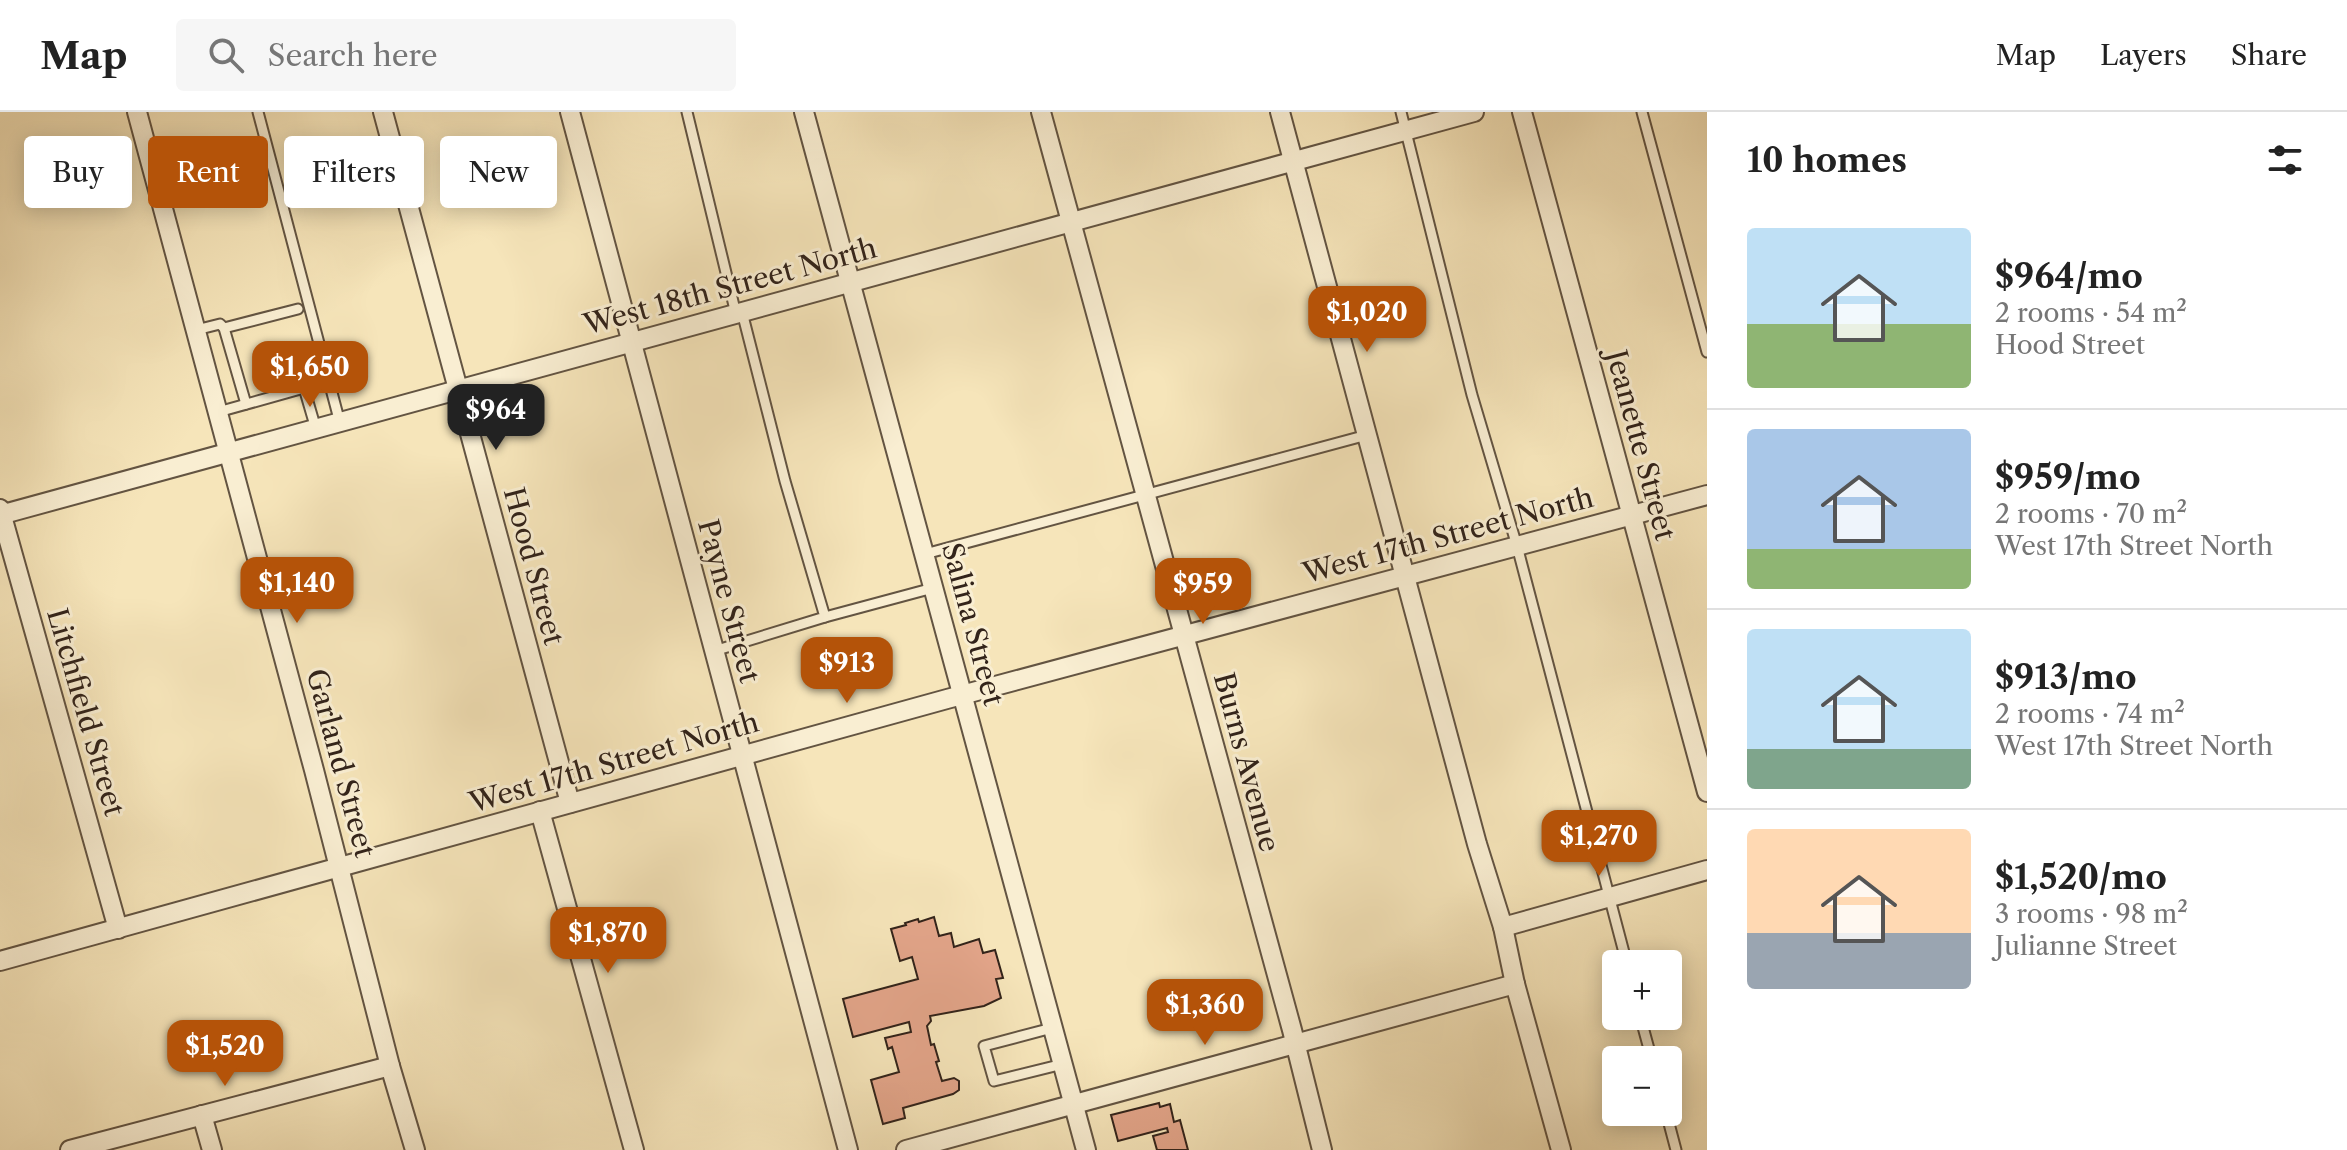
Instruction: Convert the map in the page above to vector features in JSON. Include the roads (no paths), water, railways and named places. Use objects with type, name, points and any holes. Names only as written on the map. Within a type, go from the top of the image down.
[{"type":"street","name":"Garland Street","points":[[137,112],[390,1066],[415,1150]]},
{"type":"street","name":"Hood Street","points":[[383,112],[570,803]]},
{"type":"street","name":"Payne Street","points":[[570,112],[848,1150]]},
{"type":"street","name":"Salina Street","points":[[804,112],[1086,1150]]},
{"type":"street","name":"Burns Avenue","points":[[1041,112],[1322,1150]]},
{"type":"street","points":[[1280,112],[1561,1150]]},
{"type":"street","name":"West 18th Street North","points":[[1,513],[1474,112]]},
{"type":"street","name":"Jeanette Street","points":[[1522,112],[1707,792]]},
{"type":"street","name":"West 17th Street North","points":[[0,961],[742,755],[1707,495]]},
{"type":"street","name":"Litchfield Street","points":[[1,513],[118,929]]},
{"type":"street","points":[[540,811],[634,1150]]},
{"type":"street","points":[[1503,927],[1707,870]]},
{"type":"street","points":[[906,1150],[1515,984]]},
{"type":"street","points":[[70,1150],[390,1066]]},
{"type":"street","points":[[202,1115],[212,1150]]},
{"type":"lane","points":[[258,112],[340,423]]},
{"type":"lane","points":[[687,112],[739,313],[825,617]]},
{"type":"lane","points":[[1401,112],[1472,395],[1517,546],[1623,950]]},
{"type":"lane","points":[[1642,112],[1707,352]]},
{"type":"lane","points":[[224,328],[298,309]]},
{"type":"lane","points":[[196,330],[220,324],[224,328],[246,404]]},
{"type":"lane","points":[[218,412],[304,388],[316,429]]},
{"type":"lane","points":[[925,554],[1367,435]]},
{"type":"lane","points":[[714,651],[934,588]]},
{"type":"lane","points":[[1052,1028],[984,1046],[994,1081],[1063,1064]]},
{"type":"lane","points":[[1670,1126],[1676,1150]]}]
